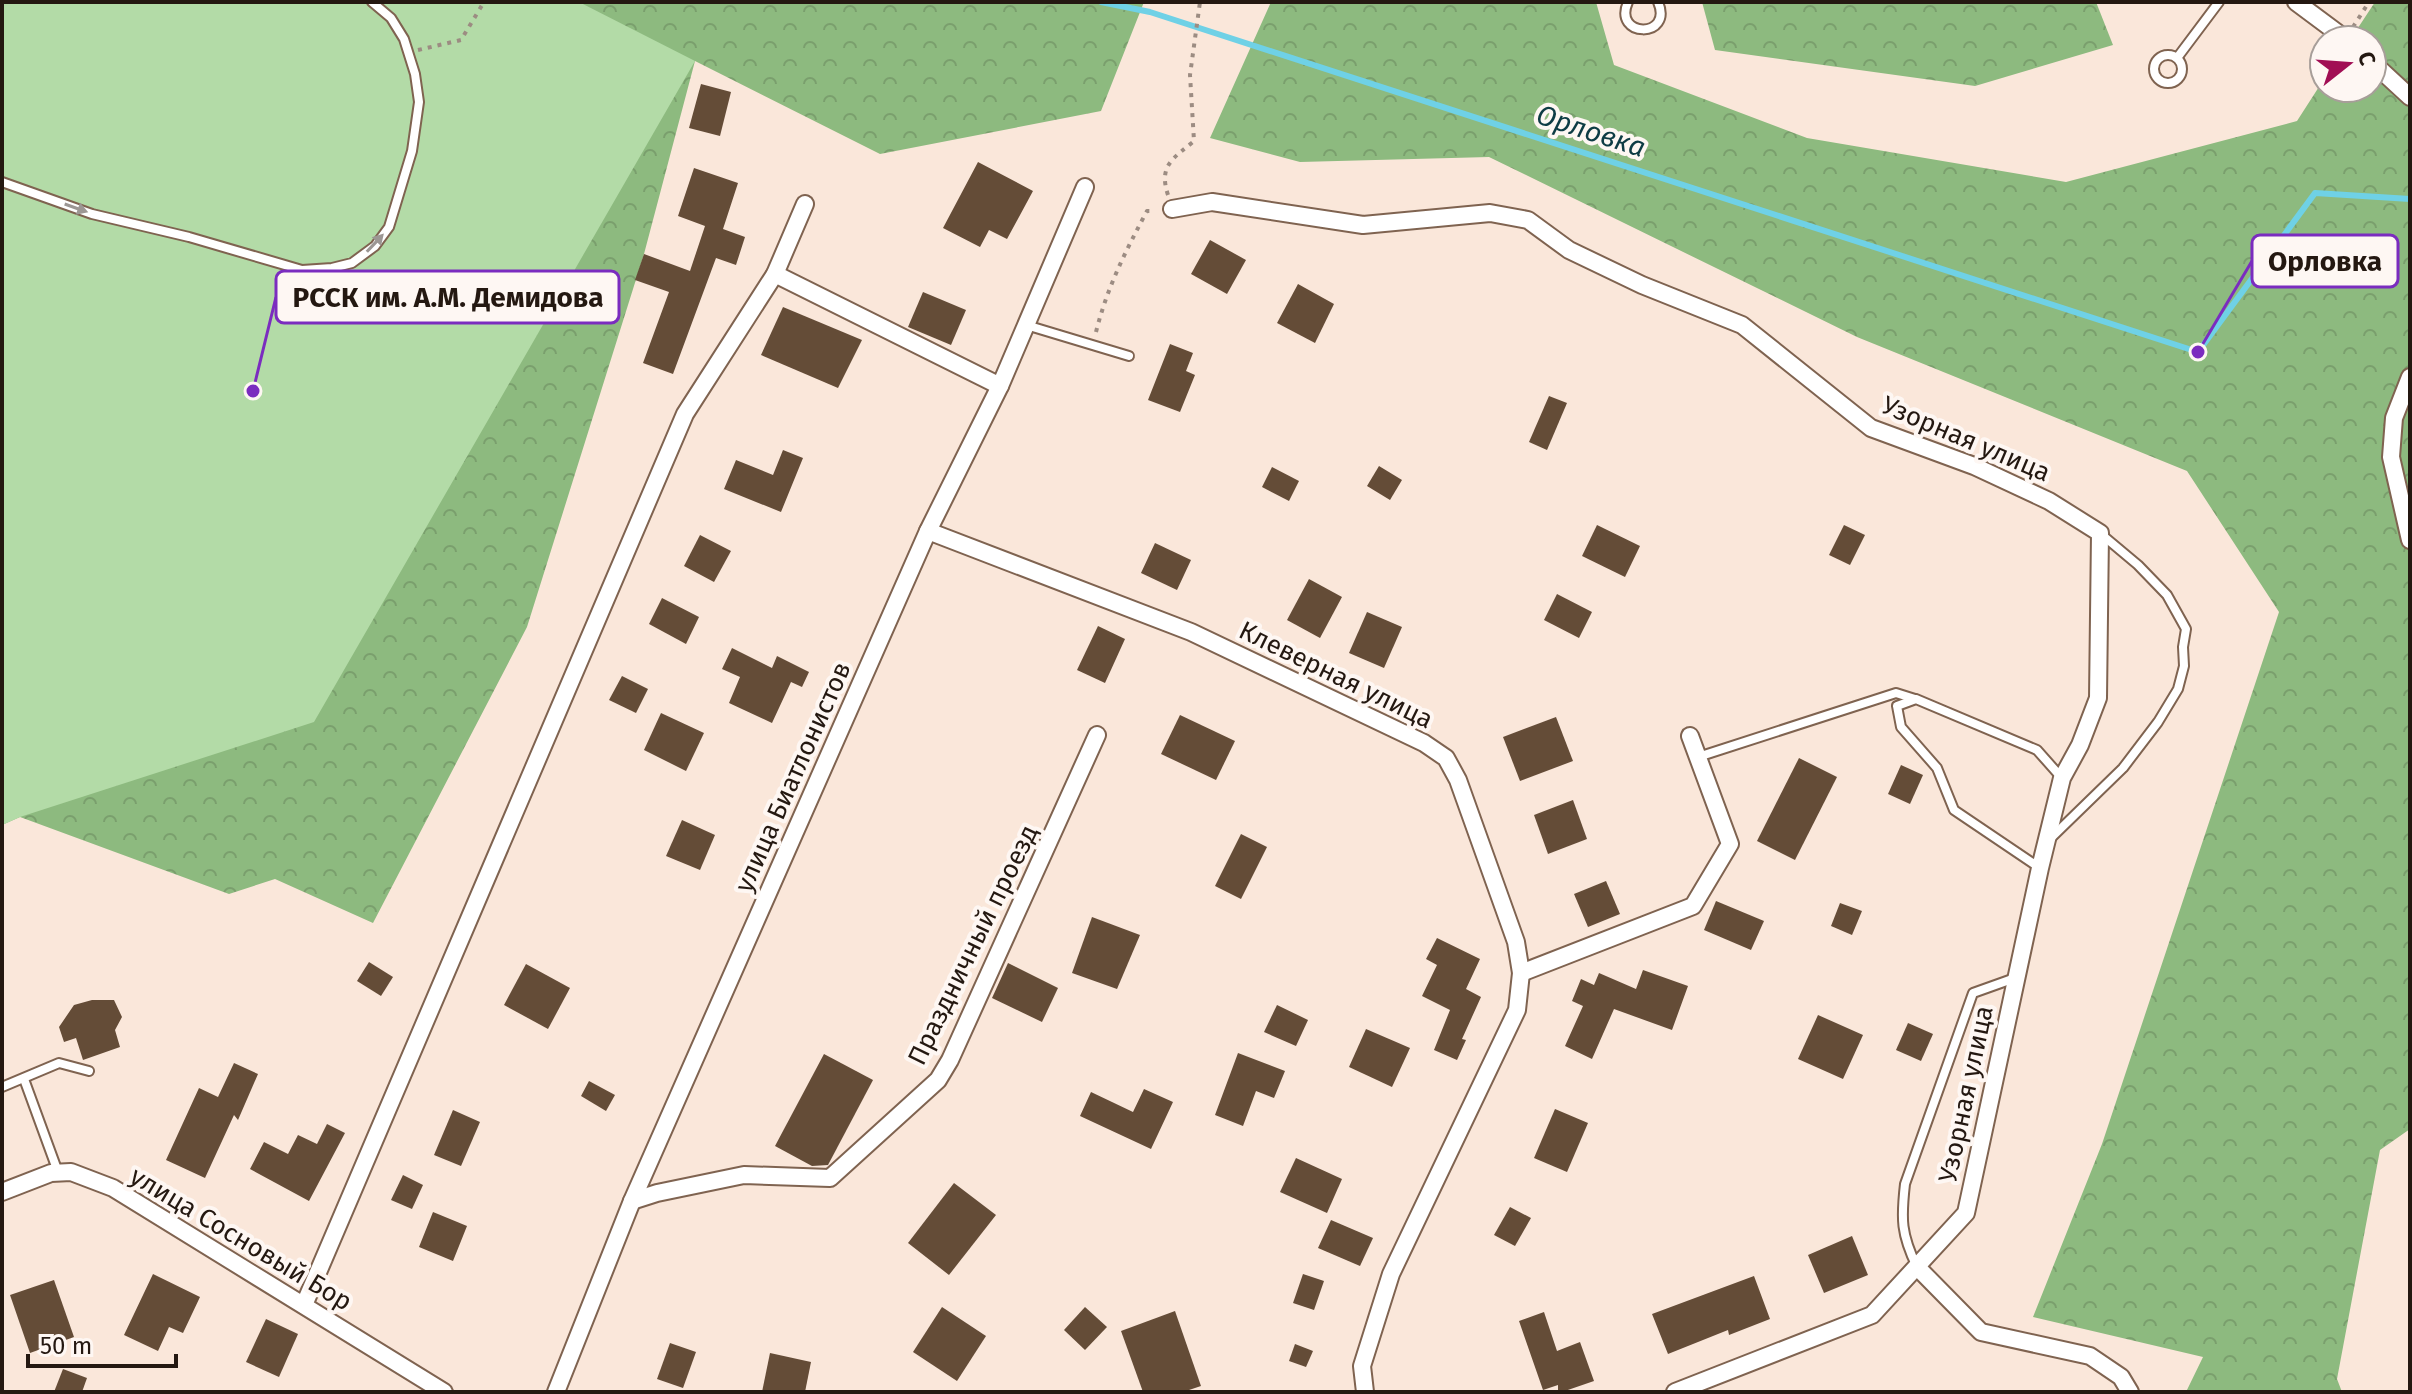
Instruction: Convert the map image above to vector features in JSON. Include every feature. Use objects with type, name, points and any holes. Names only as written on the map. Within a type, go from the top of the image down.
[{"type":"street","points":[[2296,2],[2325,24]]},
{"type":"street","points":[[2388,76],[2409,94]]},
{"type":"street","name":"улица Биатлонистов","points":[[556,1392],[632,1201],[928,531],[1000,386],[1085,187]]},
{"type":"street","name":"Узорная улица","points":[[1172,209],[1212,202],[1363,225],[1490,213],[1528,220],[1569,250],[1618,274],[1742,325],[1871,428],[1974,466],[2049,501],[2100,533],[2098,698],[2080,745],[2062,778],[2045,844],[1966,1213],[1872,1315],[1675,1392]]},
{"type":"street","points":[[304,1305],[685,414],[775,274],[805,204]]},
{"type":"street","points":[[775,274],[1000,386]]},
{"type":"street","points":[[2410,377],[2394,418],[2391,457],[2410,540]]},
{"type":"street","name":"Клеверная улица","points":[[928,531],[1191,632],[1424,743],[1446,758],[1458,780],[1516,942],[1521,973],[1517,1010],[1391,1274],[1362,1366],[1365,1392]]},
{"type":"street","name":"Праздничный проезд","points":[[632,1201],[744,1175],[830,1178],[938,1080],[950,1060],[1097,735]]},
{"type":"street","points":[[1521,973],[1693,906],[1730,844],[1690,736]]},
{"type":"street","points":[[2,1192],[58,1172]]},
{"type":"street","name":"улица Сосновый Бор","points":[[58,1172],[71,1172],[113,1188],[444,1392]]},
{"type":"street","points":[[1917,1267],[1981,1332],[2090,1356],[2121,1377],[2130,1392]]},
{"type":"lane","points":[[2,182],[92,214],[189,237],[302,270],[352,263],[375,246],[389,227],[412,151],[419,102],[415,74],[404,39],[391,18],[372,2]]},
{"type":"lane","points":[[1628,2],[1625,10],[1628,22],[1643,30],[1654,27],[1658,22],[1661,11],[1658,2]]},
{"type":"lane","points":[[2177,58],[2219,2]]},
{"type":"lane","points":[[1026,325],[1129,356]]},
{"type":"lane","points":[[2045,844],[2123,768],[2158,722],[2178,689],[2184,666],[2186,629],[2167,595],[2100,533]]},
{"type":"lane","points":[[1698,757],[1896,693],[2037,750],[2062,778]]},
{"type":"lane","points":[[1916,699],[1897,706],[1901,727],[1937,768],[1954,810],[2040,868]]},
{"type":"lane","points":[[1917,1267],[1906,1245],[1901,1216],[1905,1184],[1973,993],[2016,978]]},
{"type":"lane","points":[[2,1087],[59,1063],[89,1071]]},
{"type":"lane","points":[[24,1079],[58,1172]]},
{"type":"path","points":[[408,53],[461,40],[484,2]]},
{"type":"path","points":[[2356,24],[2369,2]]},
{"type":"path","points":[[1092,346],[1105,296],[1147,211],[1172,209],[1163,181],[1168,163],[1194,141],[1190,75],[1200,3]]},
{"type":"green space","points":[[2,2],[1144,2],[1101,111],[880,154],[695,61],[644,254],[527,627],[373,923],[275,879],[229,894],[20,817],[2,825]]},
{"type":"green space","points":[[2,2],[579,2],[695,61],[314,722],[2,825]]},
{"type":"green space","points":[[1271,2],[1596,2],[1614,65],[1807,138],[2066,182],[2297,121],[2308,104],[2388,104],[2388,24],[2361,24],[2375,2],[2410,2],[2410,1129],[2380,1150],[2337,1379],[2342,1392],[2186,1392],[2203,1357],[2033,1317],[2102,1144],[2279,612],[2187,471],[1857,337],[1489,157],[1300,162],[1210,138]]},
{"type":"green space","points":[[1702,2],[2096,2],[2113,45],[1975,86],[1715,50]]},
{"type":"building","points":[[701,84],[731,92],[720,136],[689,128]]},
{"type":"building","points":[[978,162],[1033,191],[1007,239],[989,230],[980,247],[943,228]]},
{"type":"building","points":[[694,168],[738,183],[723,229],[745,237],[736,265],[716,258],[673,374],[643,363],[669,292],[635,280],[644,254],[690,271],[705,226],[678,216]]},
{"type":"building","points":[[1210,240],[1246,260],[1227,294],[1191,274]]},
{"type":"building","points":[[1298,284],[1334,304],[1315,343],[1277,323]]},
{"type":"building","points":[[923,292],[966,310],[951,345],[908,327]]},
{"type":"building","points":[[783,307],[862,340],[838,388],[761,355]]},
{"type":"building","points":[[1170,344],[1193,353],[1186,371],[1195,375],[1180,412],[1148,400]]},
{"type":"building","points":[[1549,396],[1567,403],[1547,450],[1529,442]]},
{"type":"building","points":[[783,450],[803,458],[781,512],[724,489],[736,460],[773,475]]},
{"type":"building","points":[[1379,466],[1402,480],[1390,500],[1367,486]]},
{"type":"building","points":[[1272,467],[1299,481],[1289,501],[1262,487]]},
{"type":"building","points":[[1597,525],[1640,546],[1625,577],[1582,556]]},
{"type":"building","points":[[1844,525],[1865,535],[1850,565],[1829,555]]},
{"type":"building","points":[[700,535],[731,551],[714,582],[684,566]]},
{"type":"building","points":[[1155,543],[1191,560],[1177,590],[1141,573]]},
{"type":"building","points":[[1309,579],[1342,597],[1320,638],[1287,620]]},
{"type":"building","points":[[1557,594],[1592,612],[1579,638],[1544,620]]},
{"type":"building","points":[[662,598],[699,617],[686,644],[649,624]]},
{"type":"building","points":[[1367,612],[1402,627],[1384,668],[1349,653]]},
{"type":"building","points":[[1098,626],[1125,639],[1105,683],[1077,670]]},
{"type":"building","points":[[732,648],[772,668],[777,656],[809,672],[802,687],[791,682],[772,723],[729,703],[740,677],[722,669]]},
{"type":"building","points":[[622,676],[648,689],[636,713],[609,700]]},
{"type":"building","points":[[661,713],[704,733],[686,771],[644,750]]},
{"type":"building","points":[[1180,715],[1235,741],[1216,780],[1161,754]]},
{"type":"building","points":[[1556,717],[1573,761],[1520,781],[1503,737]]},
{"type":"building","points":[[1799,758],[1837,777],[1795,860],[1757,841]]},
{"type":"building","points":[[1901,765],[1923,775],[1910,804],[1888,794]]},
{"type":"building","points":[[1573,800],[1587,839],[1548,854],[1534,815]]},
{"type":"building","points":[[682,820],[715,835],[700,870],[666,856]]},
{"type":"building","points":[[1241,834],[1267,847],[1241,899],[1215,886]]},
{"type":"building","points":[[1606,881],[1620,914],[1588,927],[1574,894]]},
{"type":"building","points":[[1716,901],[1764,921],[1751,950],[1704,930]]},
{"type":"building","points":[[1840,903],[1862,911],[1852,935],[1831,926]]},
{"type":"building","points":[[1092,917],[1140,935],[1117,989],[1072,973]]},
{"type":"building","points":[[1437,938],[1480,959],[1466,989],[1481,997],[1462,1039],[1466,1040],[1457,1060],[1434,1050],[1450,1010],[1422,996],[1437,965],[1426,959]]},
{"type":"building","points":[[369,962],[393,977],[381,996],[357,981]]},
{"type":"building","points":[[1008,963],[1058,988],[1042,1022],[992,998]]},
{"type":"building","points":[[526,964],[570,988],[548,1029],[504,1005]]},
{"type":"building","points":[[1643,970],[1688,986],[1672,1030],[1614,1009],[1592,1059],[1565,1046],[1583,1006],[1572,1001],[1581,979],[1594,985],[1599,973],[1636,989]]},
{"type":"building","points":[[92,1000],[114,1000],[122,1017],[115,1030],[120,1047],[83,1060],[76,1038],[64,1042],[59,1027],[74,1005]]},
{"type":"building","points":[[1277,1005],[1308,1020],[1296,1046],[1264,1032]]},
{"type":"building","points":[[1818,1015],[1863,1035],[1843,1079],[1798,1059]]},
{"type":"building","points":[[1908,1023],[1933,1034],[1921,1061],[1896,1050]]},
{"type":"building","points":[[1366,1029],[1410,1048],[1392,1087],[1349,1067]]},
{"type":"building","points":[[1238,1053],[1285,1071],[1274,1098],[1256,1091],[1243,1126],[1215,1115]]},
{"type":"building","points":[[824,1054],[873,1080],[828,1165],[812,1166],[775,1146]]},
{"type":"building","points":[[234,1063],[258,1074],[238,1120],[234,1115],[205,1178],[166,1160],[199,1088],[218,1097]]},
{"type":"building","points":[[589,1081],[615,1095],[606,1111],[581,1096]]},
{"type":"building","points":[[1144,1089],[1173,1102],[1151,1149],[1080,1116],[1091,1092],[1133,1112]]},
{"type":"building","points":[[1555,1109],[1588,1123],[1567,1172],[1534,1158]]},
{"type":"building","points":[[453,1110],[480,1122],[461,1166],[434,1155]]},
{"type":"building","points":[[327,1124],[345,1133],[309,1201],[250,1169],[264,1142],[288,1154],[298,1135],[317,1144]]},
{"type":"building","points":[[1296,1158],[1342,1179],[1327,1213],[1280,1192]]},
{"type":"building","points":[[403,1175],[423,1185],[412,1209],[391,1200]]},
{"type":"building","points":[[954,1183],[996,1215],[949,1275],[908,1243]]},
{"type":"building","points":[[1510,1207],[1531,1218],[1515,1246],[1494,1235]]},
{"type":"building","points":[[433,1212],[467,1226],[453,1261],[419,1247]]},
{"type":"building","points":[[1331,1220],[1373,1238],[1360,1266],[1318,1248]]},
{"type":"building","points":[[1852,1236],[1868,1275],[1824,1293],[1808,1255]]},
{"type":"building","points":[[153,1274],[200,1297],[183,1333],[169,1327],[158,1351],[124,1335]]},
{"type":"building","points":[[1303,1274],[1324,1281],[1314,1310],[1293,1303]]},
{"type":"building","points":[[1754,1276],[1770,1319],[1729,1335],[1728,1330],[1668,1354],[1652,1314]]},
{"type":"building","points":[[54,1280],[74,1337],[30,1353],[10,1295]]},
{"type":"building","points":[[942,1307],[986,1336],[957,1381],[913,1352]]},
{"type":"building","points":[[1085,1307],[1107,1327],[1085,1350],[1064,1330]]},
{"type":"building","points":[[1175,1311],[1201,1386],[1183,1392],[1143,1392],[1121,1331]]},
{"type":"building","points":[[1544,1312],[1557,1351],[1580,1342],[1594,1381],[1562,1392],[1558,1392],[1558,1385],[1543,1390],[1519,1321]]},
{"type":"building","points":[[266,1319],[298,1334],[279,1377],[246,1362]]},
{"type":"building","points":[[670,1343],[696,1352],[683,1388],[657,1379]]},
{"type":"building","points":[[1295,1344],[1313,1351],[1306,1367],[1289,1361]]},
{"type":"building","points":[[770,1353],[811,1362],[805,1392],[762,1392]]},
{"type":"building","points":[[63,1369],[87,1378],[82,1392],[54,1392]]},
{"type":"waterway","name":"Орловка","points":[[1101,2],[1150,12],[2198,352],[2315,193],[2410,199]]},
{"type":"place","name":"Орловка","points":[[2198,352]]},
{"type":"place","name":"РССК им. А.М. Демидова","points":[[253,391]]}]
